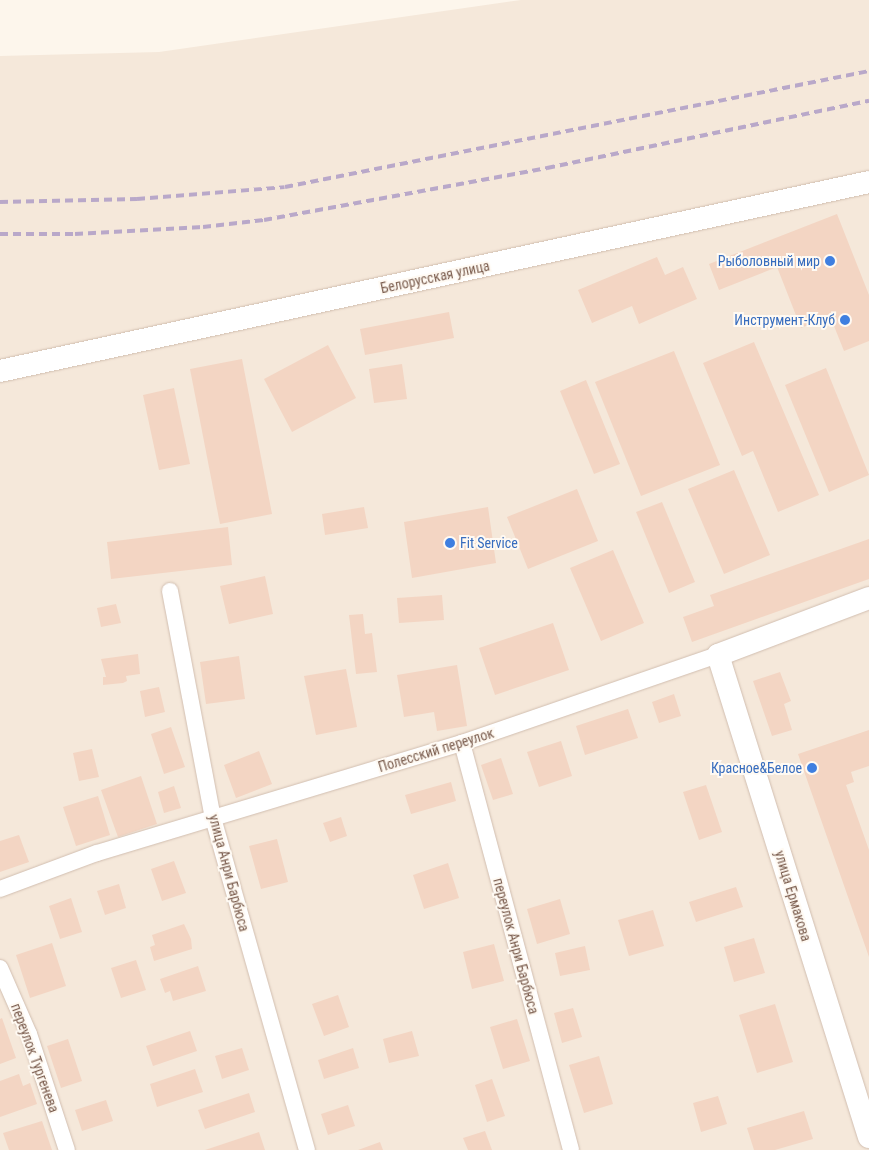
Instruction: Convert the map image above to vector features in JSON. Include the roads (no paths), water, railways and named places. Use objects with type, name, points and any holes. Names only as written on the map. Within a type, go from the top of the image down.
[{"type":"street","name":"Белорусская улица","points":[[0,371],[867,184]]},
{"type":"street","name":"улица Анри Барбюса","points":[[170,591],[213,818],[307,1150]]},
{"type":"street","name":"Полесский переулок","points":[[0,889],[97,853],[462,743],[718,655],[869,598]]},
{"type":"street","name":"улица Ермакова","points":[[718,655],[869,1137]]},
{"type":"street","name":"переулок Анри Барбюса","points":[[462,743],[571,1150]]},
{"type":"street","name":"переулок Тургенева","points":[[0,968],[29,1034],[67,1150]]},
{"type":"railway","points":[[0,202],[137,199],[285,187],[869,71]]},
{"type":"railway","points":[[0,234],[75,234],[203,227],[264,220],[547,168],[869,101]]},
{"type":"place","name":"Рыболовный мир","points":[[830,261]]},
{"type":"place","name":"Инструмент-Клуб","points":[[845,320]]},
{"type":"place","name":"Fit Service","points":[[450,543]]},
{"type":"place","name":"Красное&Белое","points":[[812,768]]}]
